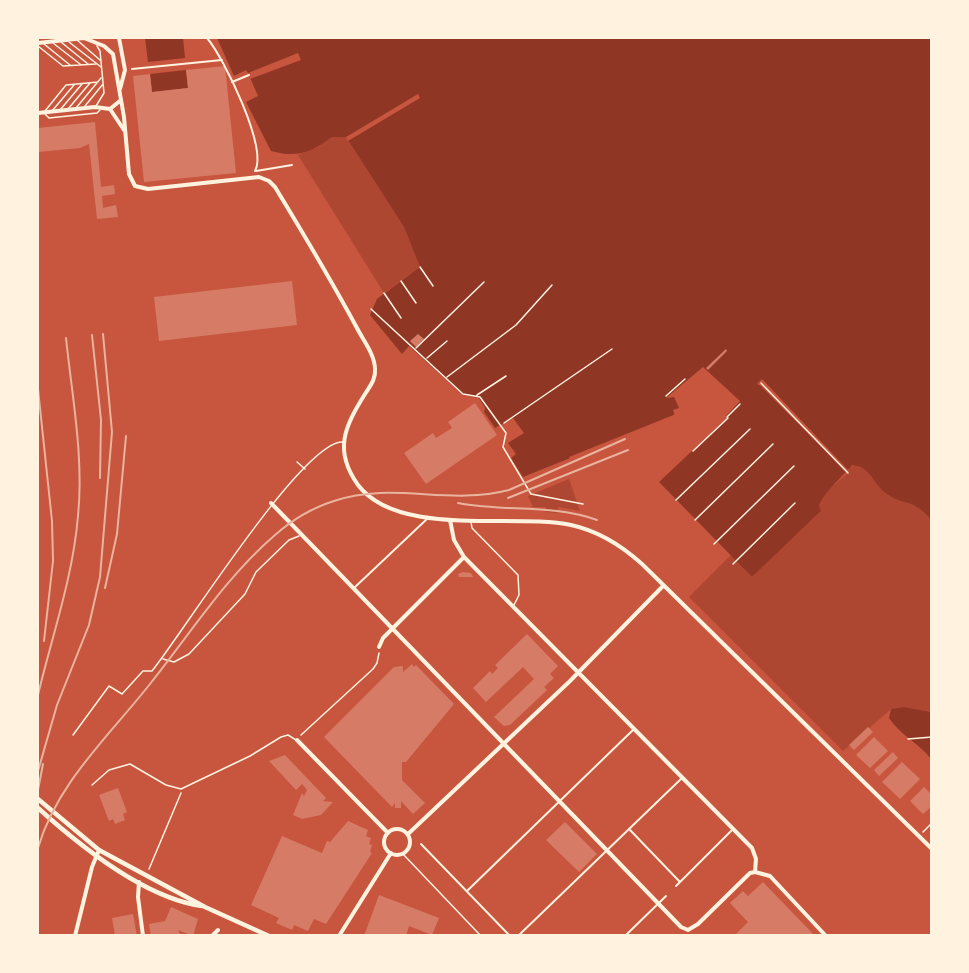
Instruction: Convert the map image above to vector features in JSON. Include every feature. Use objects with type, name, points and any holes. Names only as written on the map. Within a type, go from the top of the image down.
[{"type":"street","points":[[39,44],[84,38],[104,46],[113,54],[120,90],[130,178],[138,188],[148,189],[259,177],[269,181],[346,307],[372,356],[375,369],[373,382],[346,425],[343,442],[348,466],[366,493],[392,508],[429,518],[554,523],[580,528],[626,550],[932,849]]},
{"type":"street","points":[[119,38],[125,70],[120,90]]},
{"type":"street","points":[[207,38],[223,59],[256,139],[260,164],[255,171],[279,170],[292,165]]},
{"type":"street","points":[[213,45],[219,42]]},
{"type":"street","points":[[132,69],[223,59]]},
{"type":"street","points":[[232,82],[249,75]]},
{"type":"street","points":[[110,109],[121,100]]},
{"type":"street","points":[[40,113],[102,107],[110,109],[124,130]]},
{"type":"street","points":[[246,114],[251,112]]},
{"type":"street","points":[[256,139],[262,137]]},
{"type":"street","points":[[271,503],[681,927],[688,930],[698,924],[750,873],[755,872],[770,876],[826,936]]},
{"type":"street","points":[[354,588],[429,518]]},
{"type":"street","points":[[450,520],[452,536],[464,557],[580,671],[752,848],[756,859],[755,872]]},
{"type":"street","points":[[379,647],[383,638],[464,557]]},
{"type":"street","points":[[408,834],[505,744],[663,586]]},
{"type":"street","points":[[467,891],[635,728]]},
{"type":"street","points":[[297,740],[388,833]]},
{"type":"street","points":[[518,936],[682,777]]},
{"type":"street","points":[[38,799],[99,850],[205,907],[259,934],[269,936]]},
{"type":"street","points":[[38,808],[97,858],[181,901],[205,907]]},
{"type":"street","points":[[388,833],[398,829],[408,834]]},
{"type":"street","points":[[629,829],[680,882]]},
{"type":"street","points":[[676,886],[733,829]]},
{"type":"street","points":[[388,833],[385,844],[391,853]]},
{"type":"street","points":[[391,853],[402,853],[409,847],[408,834]]},
{"type":"street","points":[[421,844],[510,936]]},
{"type":"street","points":[[75,936],[92,867],[99,850]]},
{"type":"street","points":[[339,936],[391,853]]},
{"type":"street","points":[[140,882],[138,897],[143,936]]},
{"type":"street","points":[[625,936],[666,896]]},
{"type":"street","points":[[212,936],[218,930]]},
{"type":"lane","points":[[76,39],[101,61]]},
{"type":"lane","points":[[67,40],[101,67]]},
{"type":"lane","points":[[51,41],[81,65]]},
{"type":"lane","points":[[59,41],[88,64]]},
{"type":"lane","points":[[95,43],[100,51],[103,76],[102,98],[95,107]]},
{"type":"lane","points":[[39,44],[63,66],[96,64]]},
{"type":"lane","points":[[39,44],[71,65]]},
{"type":"lane","points":[[75,109],[103,76]]},
{"type":"lane","points":[[67,110],[90,82]]},
{"type":"lane","points":[[98,82],[66,85],[40,113],[49,118],[61,117],[97,113],[102,107]]},
{"type":"lane","points":[[59,111],[82,83]]},
{"type":"lane","points":[[51,112],[75,84]]},
{"type":"lane","points":[[83,108],[103,84]]},
{"type":"lane","points":[[73,735],[109,686],[122,694],[142,671],[152,671],[271,503],[330,446],[343,442]]},
{"type":"lane","points":[[297,462],[305,469]]},
{"type":"lane","points":[[471,521],[472,528],[518,575],[519,595],[513,606]]},
{"type":"lane","points":[[162,659],[171,663],[184,658],[245,594],[256,572],[289,540],[303,534]]},
{"type":"lane","points":[[92,786],[109,770],[130,764],[166,785],[181,789],[250,756],[280,737],[291,736],[297,740]]},
{"type":"lane","points":[[402,853],[482,936]]},
{"type":"lane","points":[[138,870],[140,882]]},
{"type":"lane","points":[[688,930],[689,936]]},
{"type":"path","points":[[420,267],[433,286]]},
{"type":"path","points":[[401,281],[416,303]]},
{"type":"path","points":[[417,348],[484,282]]},
{"type":"path","points":[[447,377],[516,325],[552,285]]},
{"type":"path","points":[[384,294],[401,318]]},
{"type":"path","points":[[371,309],[463,394],[480,397],[506,433],[503,447],[531,494],[582,504]]},
{"type":"path","points":[[427,358],[447,341]]},
{"type":"path","points":[[504,423],[612,349]]},
{"type":"path","points":[[477,395],[506,375]]},
{"type":"path","points":[[666,396],[685,379]]},
{"type":"path","points":[[761,383],[848,473]]},
{"type":"path","points":[[693,451],[740,404]]},
{"type":"path","points":[[676,500],[750,429]]},
{"type":"path","points":[[695,520],[773,444]]},
{"type":"path","points":[[714,544],[794,466]]},
{"type":"path","points":[[733,564],[795,503]]},
{"type":"path","points":[[297,740],[375,666],[379,647]]},
{"type":"path","points":[[908,738],[932,737]]},
{"type":"path","points":[[149,869],[181,796],[181,789]]},
{"type":"path","points":[[918,837],[932,823]]},
{"type":"shaded area","points":[[145,38],[183,38],[185,58],[148,62]]},
{"type":"shaded area","points":[[217,38],[931,38],[931,520],[914,505],[887,494],[868,472],[852,465],[822,499],[819,505],[821,511],[752,577],[659,482],[727,418],[726,416],[740,401],[703,367],[666,398],[674,397],[679,408],[673,410],[675,416],[523,477],[511,458],[516,454],[508,443],[524,433],[513,418],[495,428],[484,412],[485,408],[479,398],[463,395],[409,346],[402,354],[370,315],[377,299],[420,267],[404,227],[346,137],[332,137],[303,153],[288,154],[271,151],[246,102],[258,96],[248,73],[246,70],[234,76]]},
{"type":"shaded area","points":[[186,70],[188,88],[152,92],[150,74]]},
{"type":"shaded area","points":[[332,137],[346,137],[404,227],[420,267],[384,293],[298,155],[320,146]]},
{"type":"shaded area","points":[[855,465],[867,470],[885,493],[914,503],[931,520],[931,712],[904,707],[891,709],[843,751],[689,597],[731,555],[752,577],[821,511],[819,505],[824,493],[848,473],[849,467]]},
{"type":"shaded area","points":[[569,479],[580,511],[558,507],[557,513],[546,512],[546,507],[533,507],[528,496]]},
{"type":"shaded area","points":[[904,707],[931,712],[931,759],[889,718],[891,709]]},
{"type":"pier","points":[[298,53],[301,60],[250,79],[248,73]]},
{"type":"pier","points":[[418,94],[420,98],[348,141],[346,137]]},
{"type":"pier","points":[[762,379],[849,471],[847,473],[757,384]]},
{"type":"pier","points":[[676,414],[677,416],[570,460],[569,457]]},
{"type":"building","points":[[225,66],[236,173],[144,182],[133,76],[150,74],[152,92],[188,88],[186,70]]},
{"type":"building","points":[[95,122],[101,187],[114,185],[115,194],[102,196],[103,208],[116,205],[118,217],[97,219],[89,144],[80,148],[38,152],[38,128]]},
{"type":"building","points":[[292,281],[297,325],[159,341],[154,297]]},
{"type":"building","points":[[418,334],[424,339],[416,347],[410,341]]},
{"type":"building","points":[[726,349],[727,351],[708,370],[706,368]]},
{"type":"building","points":[[475,403],[497,435],[426,484],[404,453],[433,433],[436,438],[452,428],[448,422]]},
{"type":"building","points":[[471,573],[473,577],[459,577],[458,574]]},
{"type":"building","points":[[527,634],[558,666],[550,674],[554,678],[544,687],[547,690],[510,725],[504,726],[494,717],[534,679],[523,667],[486,702],[473,688],[490,671],[492,674],[498,668],[495,665]]},
{"type":"building","points":[[412,664],[414,667],[416,665],[454,704],[406,762],[402,762],[402,780],[425,803],[413,814],[401,801],[401,808],[395,808],[395,803],[392,807],[324,737],[394,667],[403,666],[403,672]]},
{"type":"building","points":[[868,727],[873,732],[854,750],[849,745]]},
{"type":"building","points":[[874,737],[888,751],[870,768],[856,755]]},
{"type":"building","points":[[893,752],[898,758],[879,776],[874,770]]},
{"type":"building","points":[[285,755],[326,798],[323,801],[333,802],[321,815],[302,819],[293,815],[302,793],[304,796],[307,790],[302,784],[296,790],[269,761]]},
{"type":"building","points":[[902,762],[920,779],[900,799],[882,782]]},
{"type":"building","points":[[924,787],[932,795],[932,806],[923,814],[910,801]]},
{"type":"building","points":[[118,788],[127,812],[123,814],[125,820],[115,824],[113,819],[109,821],[99,795]]},
{"type":"building","points":[[348,821],[368,830],[366,836],[371,838],[369,844],[372,845],[370,852],[372,853],[326,924],[314,919],[308,931],[294,925],[292,930],[276,923],[279,918],[251,905],[282,836],[322,853],[327,841],[330,842]]},
{"type":"building","points":[[565,822],[597,854],[579,872],[546,840]]},
{"type":"building","points":[[763,882],[815,936],[734,936],[748,922],[730,903],[743,891],[748,896]]},
{"type":"building","points":[[379,895],[439,918],[432,935],[409,926],[406,936],[364,936]]},
{"type":"building","points":[[171,907],[198,919],[193,936],[178,930],[181,936],[151,936],[149,924],[165,921]]},
{"type":"building","points":[[133,914],[137,936],[115,936],[112,918]]},
{"type":"railway","points":[[38,771],[57,705],[89,625],[100,577],[112,432],[103,334]]},
{"type":"railway","points":[[92,335],[101,420],[100,478]]},
{"type":"railway","points":[[38,695],[67,584],[78,516],[80,471],[66,338]]},
{"type":"railway","points":[[38,389],[52,521],[53,561],[44,641]]},
{"type":"railway","points":[[105,588],[117,534],[126,436]]},
{"type":"railway","points":[[38,848],[58,802],[86,761],[150,684],[224,587],[257,551],[288,524],[318,507],[356,495],[399,493],[464,496],[509,490],[625,439]]},
{"type":"railway","points":[[508,498],[628,450]]},
{"type":"railway","points":[[458,503],[563,512],[597,520]]},
{"type":"railway","points":[[38,790],[43,764]]}]
